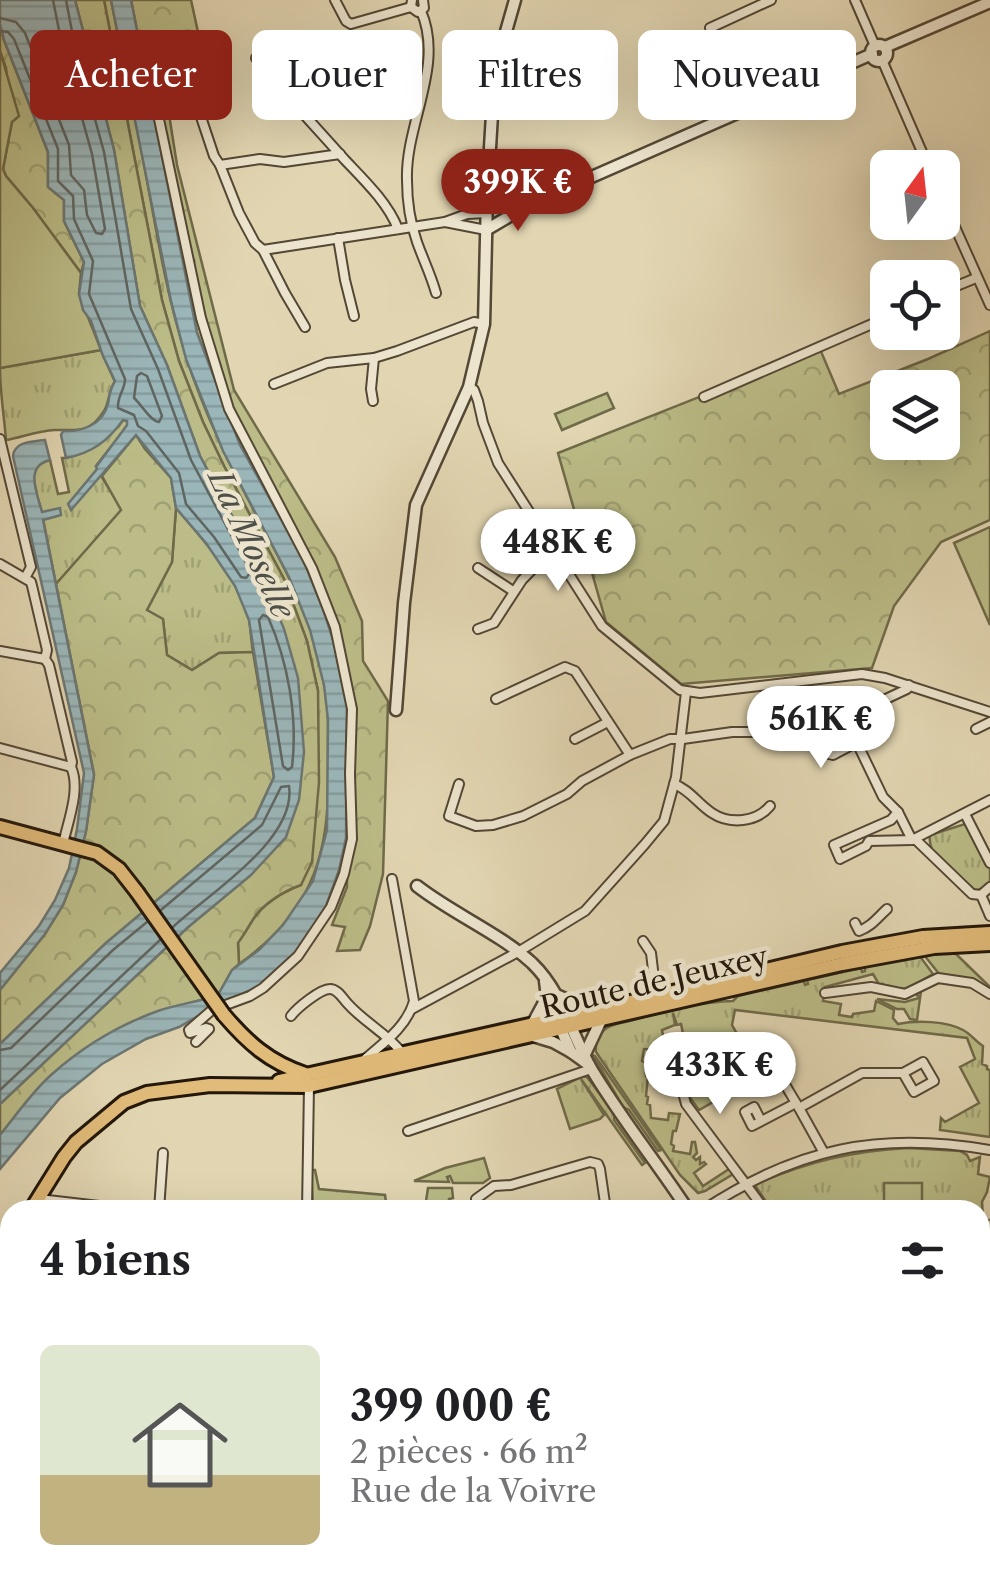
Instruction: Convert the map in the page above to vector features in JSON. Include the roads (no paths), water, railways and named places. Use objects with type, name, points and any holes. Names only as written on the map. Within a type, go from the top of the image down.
[{"type":"main road","points":[[0,827],[85,849],[109,860],[128,880],[224,1015],[247,1040],[272,1060],[315,1076]]},
{"type":"main road","name":"Route de Jeuxey","points":[[597,1014],[656,995],[874,945],[990,933]]},
{"type":"main road","name":"Route de Jeuxey","points":[[315,1076],[900,952],[990,944]]},
{"type":"main road","name":"Route de Jeuxey","points":[[315,1076],[363,1061],[532,1030]]},
{"type":"main road","points":[[247,1040],[289,1063],[312,1068],[315,1076]]},
{"type":"main road","points":[[261,1084],[272,1060]]},
{"type":"main road","points":[[38,1200],[76,1142],[124,1102],[174,1088],[261,1084],[315,1076]]},
{"type":"street","points":[[335,0],[346,21],[352,24],[411,4],[415,12],[421,11],[424,0]]},
{"type":"street","points":[[396,710],[416,505],[469,387],[484,324],[486,213],[495,81],[515,0]]},
{"type":"street","points":[[711,30],[771,0]]},
{"type":"street","points":[[855,0],[921,150]]},
{"type":"street","points":[[856,62],[990,2]]},
{"type":"street","points":[[421,11],[429,61],[408,152],[407,179],[412,227],[436,293]]},
{"type":"street","points":[[159,120],[200,318],[215,370],[229,409],[312,568],[335,627],[352,710],[352,839],[331,907],[298,956],[263,988],[212,1010],[189,1030],[190,1033],[209,1029],[196,1042]]},
{"type":"street","points":[[203,120],[238,212],[305,326]]},
{"type":"street","points":[[309,120],[394,218],[398,229]]},
{"type":"street","points":[[446,222],[486,230],[530,204],[721,120]]},
{"type":"street","points":[[220,164],[260,159],[284,162],[340,154]]},
{"type":"street","points":[[487,197],[530,204]]},
{"type":"street","points":[[263,250],[446,222],[467,214],[508,216]]},
{"type":"street","points":[[338,238],[354,316]]},
{"type":"street","points":[[960,240],[990,305]]},
{"type":"street","points":[[960,285],[976,278]]},
{"type":"street","points":[[274,384],[327,364],[374,358],[474,322],[484,324]]},
{"type":"street","points":[[704,397],[870,324]]},
{"type":"street","points":[[373,402],[374,358]]},
{"type":"street","points":[[469,387],[474,390],[498,463],[602,626],[680,690],[700,693],[862,674],[990,712]]},
{"type":"street","points":[[0,440],[31,567],[25,578]]},
{"type":"street","points":[[478,630],[494,623],[513,591],[552,549]]},
{"type":"street","points":[[0,564],[31,582],[34,590],[45,659],[74,774],[66,844]]},
{"type":"street","points":[[478,568],[513,591]]},
{"type":"street","points":[[0,651],[45,659]]},
{"type":"street","points":[[496,699],[565,667],[576,671],[630,755]]},
{"type":"street","points":[[459,784],[448,816],[476,826],[493,825],[523,816],[630,755],[670,739],[732,732],[816,732],[909,685]]},
{"type":"street","points":[[363,1061],[390,1038],[412,1009],[585,912],[664,821],[674,784],[686,692]]},
{"type":"street","points":[[816,732],[825,753],[833,755],[858,744],[873,734],[865,710]]},
{"type":"street","points":[[576,738],[608,722]]},
{"type":"street","points":[[976,729],[990,722]]},
{"type":"street","points":[[858,744],[883,797],[898,812],[914,839],[972,894],[982,895]]},
{"type":"street","points":[[0,748],[71,767]]},
{"type":"street","points":[[674,784],[685,788],[719,816],[754,818],[770,806]]},
{"type":"street","points":[[898,812],[866,838],[914,839],[990,800]]},
{"type":"street","points":[[965,814],[990,863]]},
{"type":"street","points":[[392,879],[414,994],[412,1009]]},
{"type":"street","points":[[417,886],[535,966],[553,996],[572,1052]]},
{"type":"street","points":[[982,895],[990,887]]},
{"type":"street","points":[[982,895],[990,916]]},
{"type":"street","points":[[855,923],[859,931],[871,927],[888,909]]},
{"type":"street","points":[[871,927],[874,945]]},
{"type":"street","name":"Route de Jeuxey","points":[[644,942],[651,952],[656,995]]},
{"type":"street","points":[[825,994],[871,986],[905,994],[938,978],[972,983],[990,994]]},
{"type":"street","points":[[291,1016],[296,1008],[332,989],[402,1053]]},
{"type":"street","points":[[553,996],[597,1014],[589,1063]]},
{"type":"street","points":[[553,996],[532,1030],[589,1063]]},
{"type":"street","points":[[564,1022],[681,1200]]},
{"type":"street","points":[[676,1056],[686,1104],[758,1200]]},
{"type":"street","points":[[408,1130],[589,1063]]},
{"type":"street","points":[[776,1068],[824,1153]]},
{"type":"street","points":[[762,1121],[862,1073],[903,1074]]},
{"type":"street","points":[[308,1200],[315,1076]]},
{"type":"street","points":[[719,1200],[780,1167],[824,1153],[883,1142],[990,1150]]},
{"type":"street","points":[[159,1200],[163,1153]]},
{"type":"street","points":[[476,1199],[494,1186],[511,1185],[590,1162],[600,1169],[605,1200]]},
{"type":"water","points":[[0,0],[75,0],[83,30],[30,30],[30,106],[4,40]]},
{"type":"water","points":[[111,0],[131,0],[137,30],[117,30]]},
{"type":"water","points":[[35,120],[106,120],[140,306],[167,365],[200,456],[255,559],[284,629],[298,678],[304,752],[299,800],[286,837],[251,875],[187,928],[0,1104],[0,1044],[106,943],[255,818],[274,777],[249,620],[235,586],[176,508],[171,478],[136,435],[71,510],[68,504],[97,469],[127,421],[123,420],[99,445],[66,458],[63,431],[96,422],[105,411],[115,381],[83,310],[79,294],[84,262],[64,221],[64,200],[48,187],[48,152]]},
{"type":"water","points":[[135,120],[155,120],[197,333],[240,445],[302,557],[339,658],[347,707],[346,838],[326,906],[307,939],[284,965],[263,984],[102,1064],[60,1098],[0,1169],[0,1135],[37,1089],[63,1065],[129,1023],[218,995],[232,970],[283,925],[313,881],[327,830],[328,720],[310,630],[289,577],[223,451],[186,359]]},
{"type":"water","points":[[45,440],[50,460],[37,468],[35,489],[42,512],[60,508],[61,515],[43,520],[94,775],[86,831],[63,905],[0,990],[0,973],[39,926],[69,868],[84,773],[13,456],[21,445]]},
{"type":"water label","name":"La Moselle","points":[[252,544]]}]
